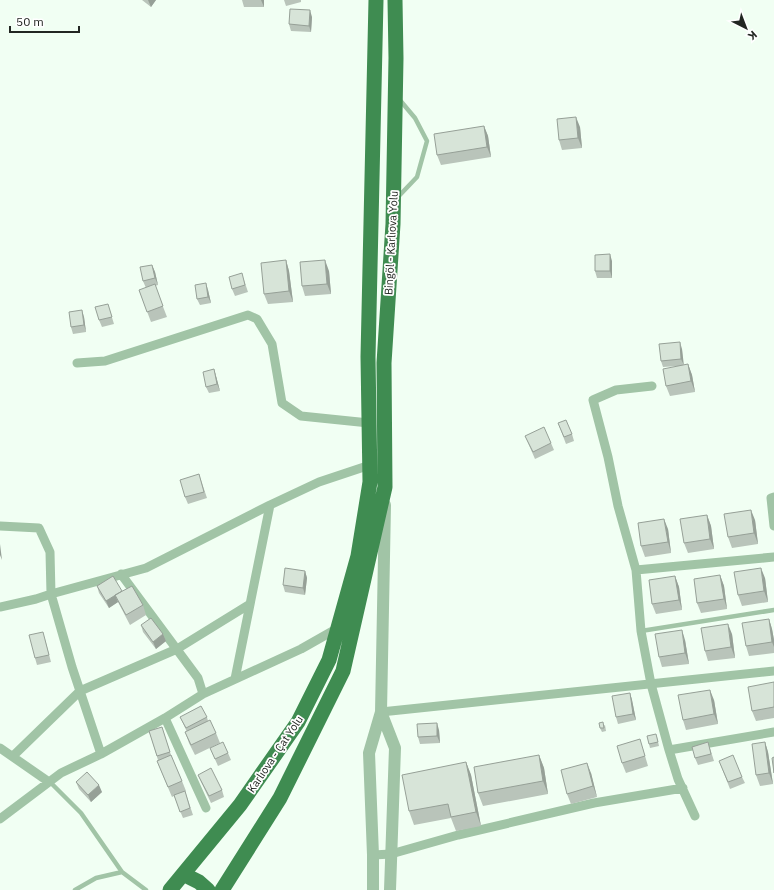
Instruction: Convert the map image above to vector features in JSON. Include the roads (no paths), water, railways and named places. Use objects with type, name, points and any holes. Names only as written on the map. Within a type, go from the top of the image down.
[{"type":"highway","name":"Bingöl - Karlıova Yolu","points":[[370,482],[368,357],[376,0]]},
{"type":"highway","name":"Bingöl - Karlıova Yolu","points":[[386,487],[384,363],[393,224],[395,0]]},
{"type":"highway","name":"Karlıova - Çat Yolu","points":[[170,890],[240,805],[298,722],[329,660],[358,556],[370,482]]},
{"type":"highway","name":"Karlıova - Çat Yolu","points":[[222,890],[280,798],[343,671],[386,487]]},
{"type":"highway","points":[[234,872],[235,890]]},
{"type":"highway","points":[[183,874],[200,882],[208,890]]},
{"type":"street","points":[[77,363],[105,361],[248,316],[257,319],[272,344],[282,403],[301,416],[369,423]]},
{"type":"street","points":[[652,386],[616,390],[593,400],[608,457],[618,506],[636,570],[641,631],[651,684],[669,750],[682,788],[695,816]]},
{"type":"street","points":[[0,607],[36,599],[146,568],[318,482],[370,465]]},
{"type":"street","points":[[373,890],[369,753],[382,712],[386,487]]},
{"type":"street","points":[[774,497],[771,498],[774,526]]},
{"type":"street","points":[[235,679],[270,505]]},
{"type":"street","points":[[0,526],[39,528],[50,552],[51,594],[80,691],[101,754]]},
{"type":"street","points":[[636,570],[774,557]]},
{"type":"street","points":[[121,574],[198,678],[203,694]]},
{"type":"street","points":[[13,756],[80,691],[176,648],[250,604]]},
{"type":"street","points":[[0,819],[61,773],[101,754],[165,718],[203,694],[301,649],[338,628]]},
{"type":"street","points":[[382,712],[774,671]]},
{"type":"street","points":[[382,712],[395,748],[390,854],[390,890]]},
{"type":"street","points":[[165,718],[206,808]]},
{"type":"street","points":[[669,750],[774,732]]},
{"type":"street","points":[[0,748],[50,782]]},
{"type":"street","points":[[373,855],[390,854],[458,835],[594,803],[682,788]]},
{"type":"lane","points":[[393,202],[417,177],[427,140],[414,118],[395,94]]},
{"type":"lane","points":[[641,631],[774,610]]},
{"type":"lane","points":[[50,782],[81,813],[122,872],[146,890]]},
{"type":"lane","points":[[74,890],[96,878],[122,872]]}]
